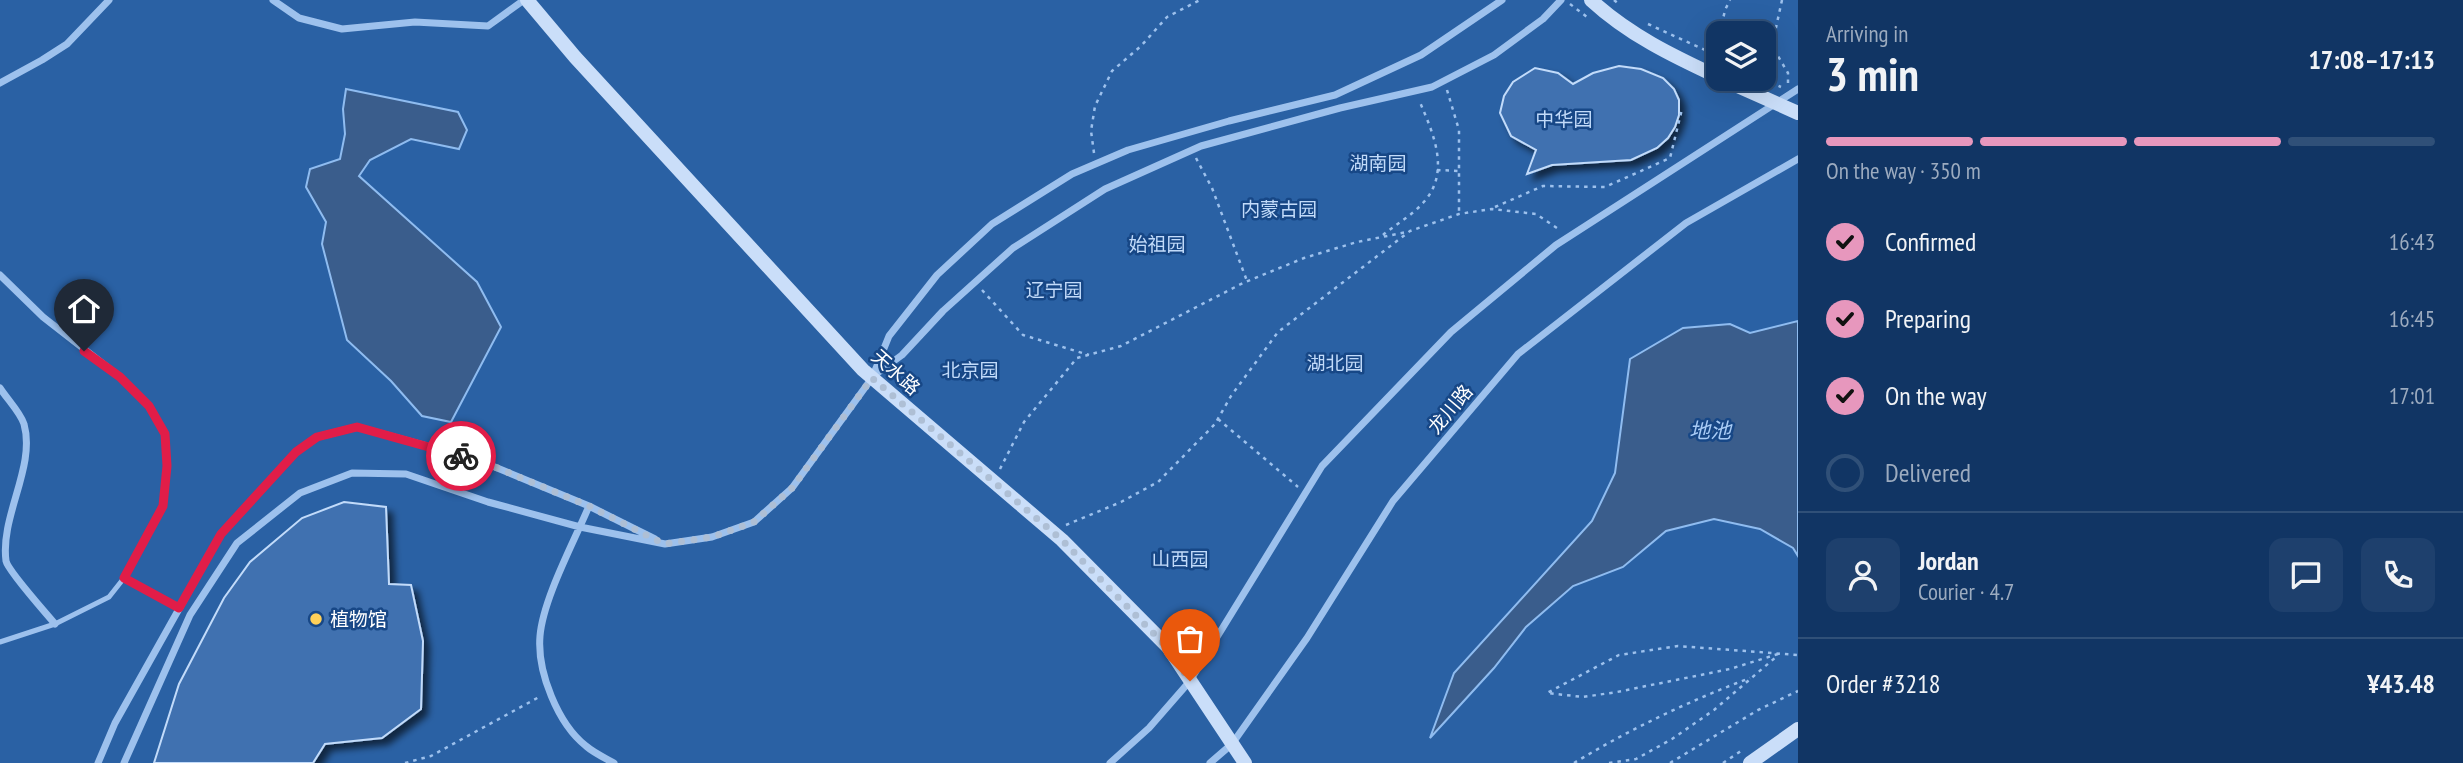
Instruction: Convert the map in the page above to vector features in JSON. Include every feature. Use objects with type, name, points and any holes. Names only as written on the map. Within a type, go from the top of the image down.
[{"type":"street","points":[[0,83],[67,44],[109,0]]},
{"type":"street","points":[[273,0],[299,18],[342,29],[415,22],[488,26],[526,0]]},
{"type":"street","name":"天水路","points":[[526,0],[872,378],[1052,531],[1168,648],[1245,763]]},
{"type":"street","points":[[124,763],[190,615],[237,543],[300,494],[352,473],[406,474],[488,502],[580,527],[664,544],[712,537],[754,522],[792,488],[872,378],[889,336],[946,267],[992,224],[1072,174],[1128,150],[1335,95],[1421,55],[1502,0]]},
{"type":"street","points":[[872,378],[902,355],[943,311],[1013,248],[1105,189],[1192,150],[1340,108],[1432,87],[1494,55],[1543,19],[1561,0]]},
{"type":"street","points":[[1591,0],[1610,18],[1654,47],[1706,71]]},
{"type":"street","points":[[1110,763],[1149,728],[1190,681],[1322,466],[1451,332],[1569,236],[1798,89]]},
{"type":"street","points":[[1747,91],[1798,113]]},
{"type":"street","name":"龙川路","points":[[1210,763],[1232,744],[1307,638],[1393,500],[1518,354],[1686,223],[1798,159]]},
{"type":"street","points":[[0,275],[43,317],[120,377],[149,406],[165,434],[167,466],[163,506],[124,578],[179,608]]},
{"type":"street","points":[[0,388],[23,422],[26,438],[6,526],[6,563],[55,624]]},
{"type":"street","points":[[98,763],[115,723],[221,534],[296,452],[317,437],[357,427],[478,460],[589,506],[664,544]]},
{"type":"street","points":[[589,506],[551,597],[540,636],[544,675],[561,719],[585,746],[614,763]]},
{"type":"street","points":[[1750,763],[1798,729]]},
{"type":"lane","points":[[0,642],[55,624],[109,597],[124,578]]},
{"type":"path","points":[[1096,163],[1091,131],[1095,106],[1112,71],[1141,46],[1167,17],[1200,0]]},
{"type":"path","points":[[1614,0],[1622,6]]},
{"type":"path","points":[[1723,21],[1730,0]]},
{"type":"path","points":[[1776,28],[1782,0]]},
{"type":"path","points":[[1638,19],[1706,51]]},
{"type":"path","points":[[1776,53],[1788,73],[1787,86],[1776,86]]},
{"type":"path","points":[[1444,80],[1459,130],[1459,214]]},
{"type":"path","points":[[1380,237],[1423,203],[1433,186],[1437,170],[1439,156],[1436,141],[1415,91]]},
{"type":"path","points":[[1492,209],[1543,186],[1605,187],[1670,158],[1682,109]]},
{"type":"path","points":[[1192,150],[1212,188],[1247,281]]},
{"type":"path","points":[[1437,170],[1460,171]]},
{"type":"path","points":[[993,482],[1024,422],[1077,358],[1121,346],[1247,281],[1304,258],[1410,231],[1459,214],[1492,209],[1536,214],[1569,236]]},
{"type":"path","points":[[1052,531],[1121,502],[1158,482],[1218,419],[1231,396],[1278,332],[1410,231]]},
{"type":"path","points":[[975,282],[1023,335],[1090,355]]},
{"type":"path","points":[[1218,419],[1306,493]]},
{"type":"path","points":[[1779,654],[1730,669],[1617,692],[1583,696],[1547,693],[1619,655],[1678,646],[1798,655]]},
{"type":"path","points":[[1609,763],[1636,759],[1672,740],[1714,710],[1779,654]]},
{"type":"path","points":[[1574,763],[1605,744],[1699,697],[1753,677]]},
{"type":"path","points":[[405,763],[430,756],[550,691]]},
{"type":"path","points":[[1670,763],[1758,710],[1798,691]]},
{"type":"green space","points":[[0,0],[1798,0],[1798,763],[0,763]]},
{"type":"water","points":[[346,89],[458,112],[467,130],[459,149],[411,139],[370,160],[359,176],[477,282],[501,327],[451,422],[422,416],[391,381],[347,340],[322,244],[326,222],[306,187],[310,169],[340,159],[345,134],[343,109]]},
{"type":"water","name":"地池","points":[[1798,321],[1798,556],[1793,548],[1760,529],[1714,519],[1666,531],[1623,567],[1573,586],[1526,627],[1494,668],[1430,738],[1454,673],[1592,521],[1615,473],[1630,359],[1683,328],[1730,324],[1750,333]]},
{"type":"building","points":[[1619,66],[1641,69],[1663,78],[1674,89],[1679,100],[1679,115],[1668,138],[1657,148],[1631,160],[1552,165],[1527,174],[1536,150],[1511,136],[1500,113],[1504,96],[1513,82],[1535,68],[1558,73],[1573,84],[1593,73]]},
{"type":"building","name":"植物馆","points":[[344,502],[386,507],[389,584],[411,585],[423,641],[421,709],[382,738],[325,744],[313,763],[154,763],[179,684],[224,598],[250,562],[302,518]]},
{"type":"way so far","points":[[461,456],[478,460],[589,506],[664,544],[712,537],[754,522],[792,488],[872,378],[1062,540],[1168,648],[1190,681]]},
{"type":"place","name":"植物馆","points":[[316,619]]},
{"type":"route","points":[[84,351],[120,377],[149,406],[165,434],[167,466],[163,506],[124,578],[179,608],[221,534],[296,452],[317,437],[357,427],[461,456]]},
{"type":"park label","name":"中华园","points":[[1564,119]]},
{"type":"park label","name":"湖南园","points":[[1378,163]]},
{"type":"park label","name":"内蒙古园","points":[[1279,209]]},
{"type":"park label","name":"始祖园","points":[[1157,244]]},
{"type":"park label","name":"辽宁园","points":[[1054,290]]},
{"type":"park label","name":"湖北园","points":[[1335,363]]},
{"type":"park label","name":"北京园","points":[[970,370]]},
{"type":"park label","name":"山西园","points":[[1180,559]]}]
